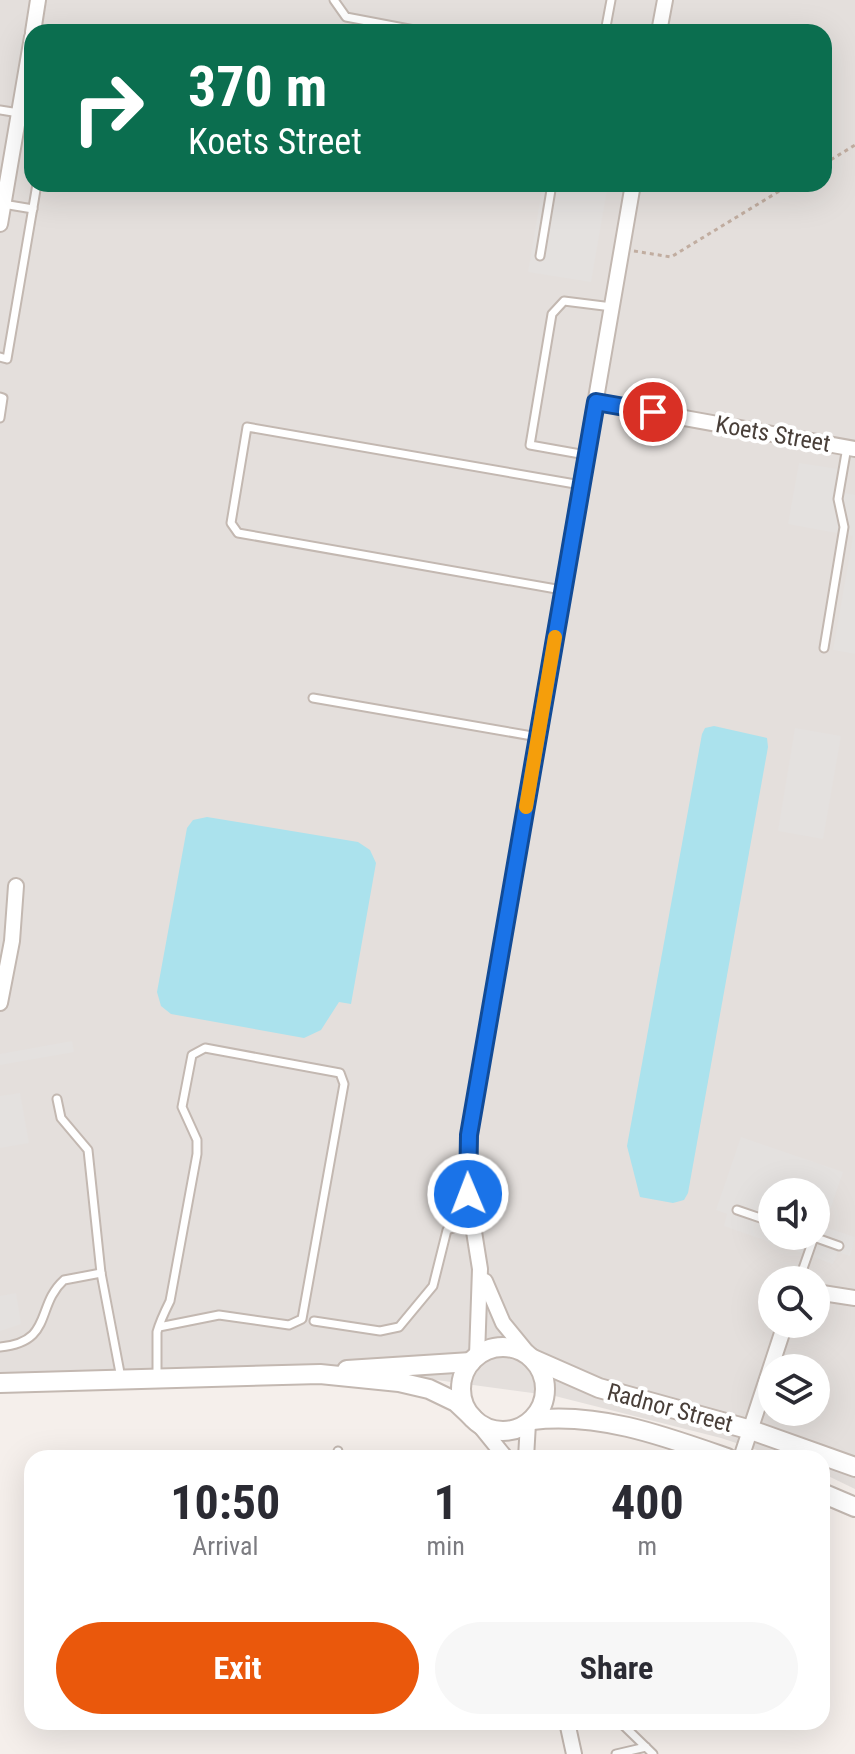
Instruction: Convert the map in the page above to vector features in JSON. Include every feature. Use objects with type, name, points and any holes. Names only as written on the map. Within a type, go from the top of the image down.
[{"type":"street","points":[[34,24],[38,0]]},
{"type":"street","points":[[660,24],[665,0]]},
{"type":"street","points":[[0,224],[4,180],[24,84]]},
{"type":"street","points":[[480,1269],[474,1359],[461,1390],[474,1419],[502,1431],[530,1422],[539,1412],[546,1390],[545,1378],[532,1357],[503,1323],[480,1269],[467,1179],[469,1135],[632,192]]},
{"type":"street","name":"Koets Street","points":[[596,402],[851,448]]},
{"type":"street","points":[[0,1003],[12,941],[16,886]]},
{"type":"street","points":[[830,1294],[855,1298]]},
{"type":"street","points":[[744,1450],[781,1338]]},
{"type":"street","points":[[0,1383],[157,1376],[320,1374],[474,1359],[501,1347],[532,1357]]},
{"type":"street","name":"Radnor Street","points":[[532,1357],[599,1388],[751,1430],[807,1450]]},
{"type":"street","points":[[320,1374],[421,1387],[447,1396],[474,1419],[499,1450]]},
{"type":"street","name":"Radnor Street","points":[[530,1422],[572,1417],[590,1419],[699,1450]]},
{"type":"street","points":[[527,1450],[530,1422]]},
{"type":"street","name":"Radnor Street","points":[[830,1458],[855,1467]]},
{"type":"street","points":[[830,1496],[855,1507]]},
{"type":"street","points":[[569,1730],[574,1754]]},
{"type":"lane","points":[[334,0],[346,17],[383,24]]},
{"type":"lane","points":[[606,24],[611,0]]},
{"type":"lane","points":[[0,110],[19,113]]},
{"type":"lane","points":[[0,357],[7,359],[36,192]]},
{"type":"lane","points":[[540,256],[551,192]]},
{"type":"lane","points":[[3,204],[33,209]]},
{"type":"lane","points":[[586,455],[530,445],[552,314],[564,301],[612,307]]},
{"type":"lane","points":[[0,397],[3,398],[0,418]]},
{"type":"lane","points":[[563,590],[238,533],[231,523],[247,427],[581,485]]},
{"type":"lane","points":[[824,648],[844,527],[838,503],[851,448]]},
{"type":"lane","points":[[313,698],[538,737]]},
{"type":"lane","points":[[157,1376],[159,1327],[170,1301],[197,1154],[197,1140],[182,1107],[192,1055],[205,1048],[340,1073],[344,1084],[302,1319],[289,1325],[219,1315],[159,1327]]},
{"type":"lane","points":[[57,1099],[61,1118],[88,1150],[101,1273],[121,1378]]},
{"type":"lane","points":[[737,1210],[758,1217]]},
{"type":"lane","points":[[314,1321],[380,1331],[399,1327],[433,1286],[447,1230],[472,1222]]},
{"type":"lane","points":[[830,1243],[839,1246]]},
{"type":"lane","points":[[0,1347],[19,1344],[37,1332],[64,1280],[101,1273]]},
{"type":"lane","points":[[628,1730],[653,1754]]},
{"type":"lane","points":[[616,1754],[646,1747]]},
{"type":"path","points":[[832,159],[855,145]]},
{"type":"path","points":[[622,249],[671,257],[778,192]]},
{"type":"shaded area","points":[[0,0],[855,0],[855,1489],[830,1477],[830,1450],[757,1450],[555,1396],[429,1379],[320,1372],[0,1385]]},
{"type":"shaded area","points":[[542,192],[607,192],[591,282],[528,272]]},
{"type":"shaded area","points":[[799,463],[838,469],[834,491],[855,495],[855,654],[833,650],[853,536],[788,524]]},
{"type":"shaded area","points":[[795,728],[841,736],[823,839],[778,831]]},
{"type":"shaded area","points":[[72,1041],[74,1052],[0,1065],[0,1054]]},
{"type":"shaded area","points":[[20,1093],[29,1143],[0,1148],[0,1096]]},
{"type":"shaded area","points":[[741,1137],[843,1172],[830,1210],[830,1178],[758,1178],[758,1238],[724,1226],[727,1214],[716,1210]]},
{"type":"shaded area","points":[[830,1229],[855,1237],[850,1256],[838,1252],[833,1264],[793,1250],[830,1250]]},
{"type":"shaded area","points":[[16,1293],[21,1324],[0,1331],[0,1296]]},
{"type":"water","points":[[714,726],[767,738],[768,747],[688,1193],[684,1200],[673,1203],[640,1197],[627,1146],[702,734],[705,728]]},
{"type":"water","points":[[207,817],[358,842],[370,850],[376,863],[351,1004],[339,1002],[321,1030],[304,1038],[171,1014],[161,1006],[157,992],[187,828],[193,820]]},
{"type":"slow traffic","points":[[526,807],[555,637]]},
{"type":"route","points":[[468,1194],[469,1135],[596,402],[653,412]]}]
